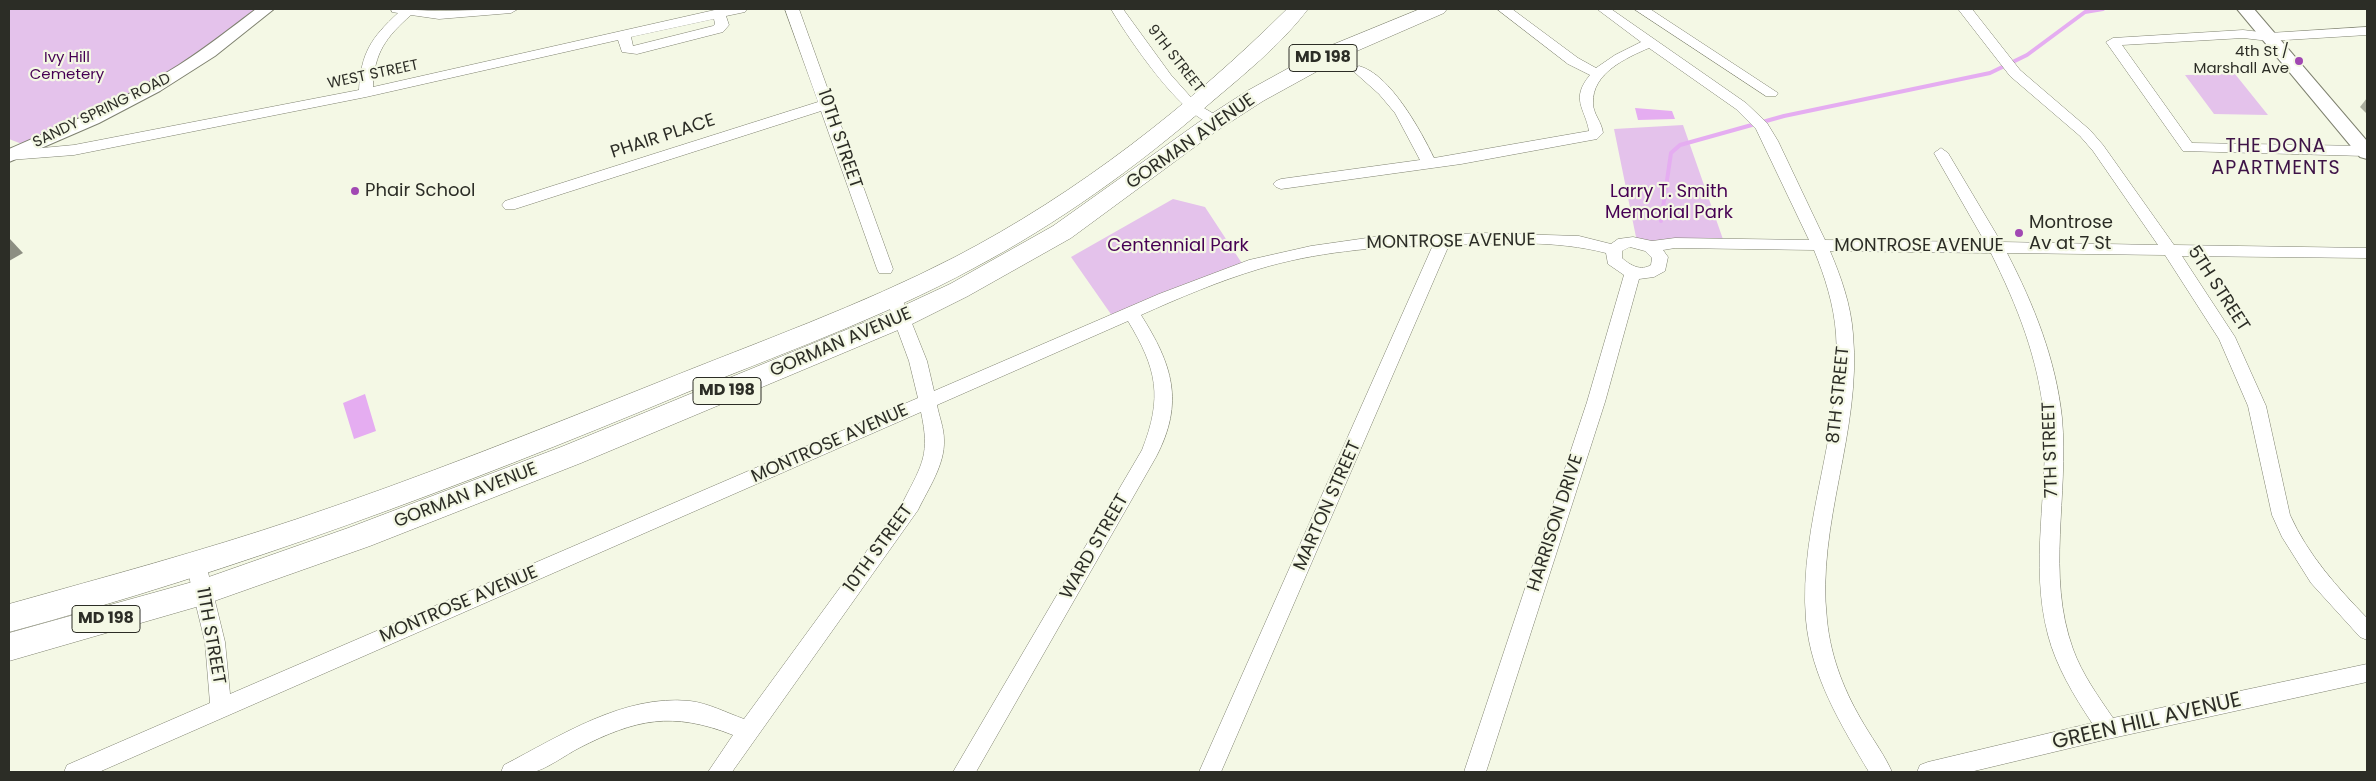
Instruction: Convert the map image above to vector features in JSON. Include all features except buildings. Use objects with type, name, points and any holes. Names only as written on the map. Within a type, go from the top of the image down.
[{"type":"main road","name":"MD 198","points":[[1192,107],[1248,58],[1298,9]]},
{"type":"main road","name":"GORMAN AVENUE","points":[[897,307],[966,286],[1062,232],[1216,121],[1255,96],[1335,52],[1437,9]]},
{"type":"main road","name":"GORMAN AVENUE","points":[[200,578],[341,544],[454,501],[756,379],[897,307],[1019,231],[1100,176],[1192,107]]},
{"type":"main road","name":"MD 198","points":[[9,618],[200,578]]},
{"type":"main road","name":"MD 198","points":[[9,647],[200,578]]},
{"type":"street","name":"SANDY SPRING ROAD","points":[[9,156],[88,122],[167,80],[212,50],[266,9]]},
{"type":"street","points":[[366,93],[368,66],[373,53],[405,10],[439,15],[511,9]]},
{"type":"street","name":"WEST STREET","points":[[9,156],[74,150],[366,93],[740,9]]},
{"type":"street","name":"10TH STREET","points":[[792,9],[828,104],[885,269]]},
{"type":"street","name":"9TH STREET","points":[[1116,9],[1166,78],[1192,107],[1216,121]]},
{"type":"street","points":[[1504,9],[1573,61],[1598,74]]},
{"type":"street","name":"8TH STREET","points":[[1603,9],[1651,42],[1757,121],[1771,141],[1833,282],[1842,315],[1845,358],[1842,399],[1817,558],[1815,582],[1818,633],[1825,662],[1836,693],[1881,772]]},
{"type":"street","points":[[1641,9],[1772,93]]},
{"type":"street","name":"5TH STREET","points":[[1965,9],[2016,73],[2093,142],[2169,249],[2227,337],[2257,406],[2281,515],[2288,532],[2296,548],[2325,586],[2367,631]]},
{"type":"street","points":[[2245,9],[2366,152]]},
{"type":"street","points":[[2366,152],[2188,148],[2113,42],[2243,34],[2269,38],[2367,31]]},
{"type":"street","points":[[1281,184],[1429,163],[1592,136],[1596,133],[1596,129],[1586,106],[1586,95],[1590,85],[1598,74],[1627,53],[1651,42]]},
{"type":"street","points":[[1359,70],[1395,100],[1414,131],[1429,163]]},
{"type":"street","name":"PHAIR PLACE","points":[[510,206],[828,104]]},
{"type":"street","name":"7TH STREET","points":[[1941,154],[1996,246],[2031,321],[2049,390],[2054,431],[2051,595],[2055,622],[2065,654],[2078,682],[2108,729]]},
{"type":"street","name":"MONTROSE AVENUE","points":[[75,772],[1227,273],[1287,256],[1374,242],[1444,239],[1579,241],[1614,250]]},
{"type":"street","name":"MARTON STREET","points":[[1210,772],[1444,239]]},
{"type":"street","points":[[1629,242],[1651,247],[1660,256],[1659,267],[1648,273],[1633,272],[1619,265],[1614,260],[1614,250],[1622,243],[1629,242]]},
{"type":"street","name":"MONTROSE AVENUE","points":[[1651,247],[1675,243],[1996,246],[2367,253]]},
{"type":"street","name":"HARRISON DRIVE","points":[[1474,772],[1596,402],[1633,272]]},
{"type":"street","name":"10TH STREET","points":[[719,772],[911,505],[922,486],[935,447],[935,436],[918,361],[897,307]]},
{"type":"street","name":"WARD STREET","points":[[964,772],[1150,452],[1160,429],[1165,409],[1163,375],[1152,345],[1131,313]]},
{"type":"street","name":"11TH STREET","points":[[200,578],[215,642],[221,709]]},
{"type":"street","name":"GREEN HILL AVENUE","points":[[1928,772],[2108,729],[2367,673]]},
{"type":"street","points":[[512,772],[596,730],[659,710],[692,712],[748,731]]},
{"type":"green space","name":"Ivy Hill Cemetery","points":[[9,9],[266,9],[212,51],[30,147],[9,139]]},
{"type":"green space","points":[[2235,74],[2268,115],[2214,114],[2185,75]]},
{"type":"green space","name":"Larry T. Smith Memorial Park","points":[[1683,125],[1725,245],[1637,242],[1614,129]]},
{"type":"green space","name":"Centennial Park","points":[[1173,199],[1205,207],[1245,268],[1115,320],[1071,257]]},
{"type":"shaded area","points":[[1635,108],[1672,111],[1675,119],[1638,120]]},
{"type":"shaded area","points":[[365,394],[376,431],[354,439],[343,403]]},
{"type":"waterway","points":[[1661,221],[1671,153],[1680,145],[1784,116],[1990,73],[2027,55],[2085,12],[2103,9]]},
{"type":"place","name":"4th St / Marshall Ave","points":[[2299,61]]},
{"type":"place","name":"Phair School","points":[[355,191]]},
{"type":"place","name":"Montrose Av at 7 St","points":[[2019,233]]},
{"type":"district","name":"THE DONA APARTMENTS","points":[[2276,158]]}]
